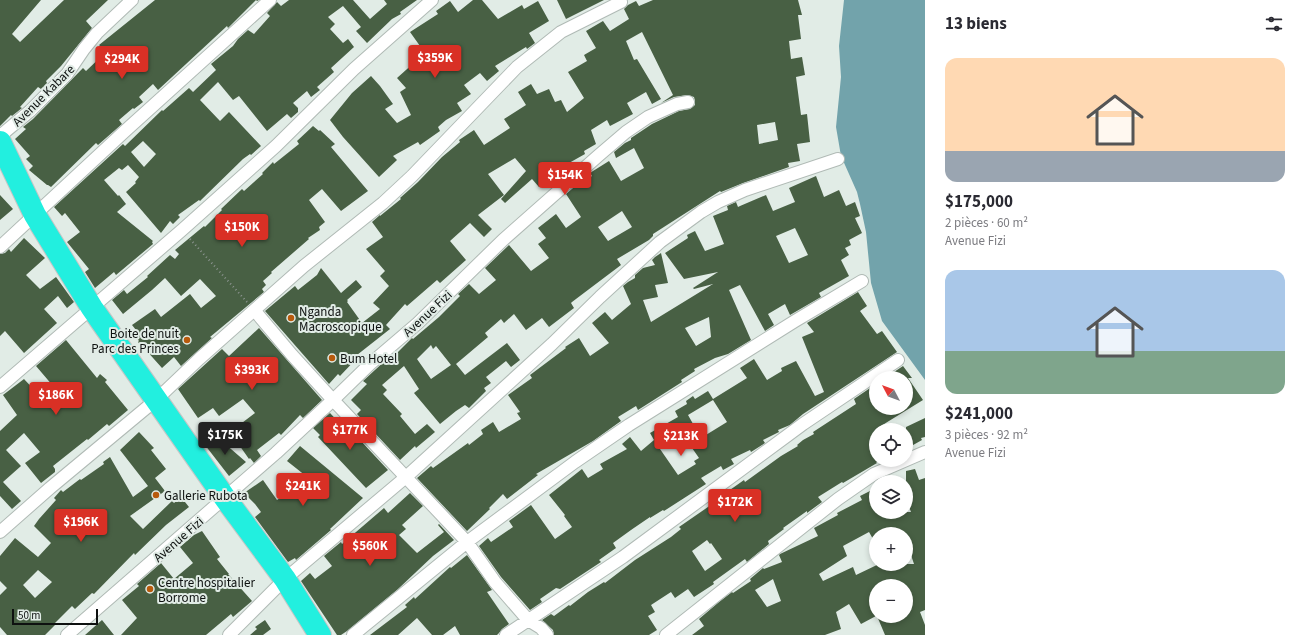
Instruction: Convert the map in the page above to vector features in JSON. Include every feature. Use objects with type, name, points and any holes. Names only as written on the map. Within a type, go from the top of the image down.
[{"type":"highway","points":[[0,142],[35,215],[92,308],[225,498],[285,579],[320,635]]},
{"type":"street","name":"Avenue Kabare","points":[[0,136],[30,111],[67,74],[84,49],[97,34],[132,0]]},
{"type":"street","points":[[0,247],[125,131],[270,0]]},
{"type":"street","points":[[0,387],[182,230],[276,146],[365,59],[432,0]]},
{"type":"street","points":[[0,532],[50,488],[157,399],[199,359],[304,266],[383,203],[412,176],[517,67],[561,32],[621,2]]},
{"type":"street","name":"Avenue Fizi","points":[[67,635],[225,498],[334,400],[370,364],[418,323],[503,240],[598,156],[626,132],[648,117],[676,104],[688,102]]},
{"type":"street","points":[[229,635],[285,579],[406,478],[552,344],[660,242],[678,228],[718,202],[744,190],[838,159]]},
{"type":"street","points":[[353,635],[467,542],[575,462],[623,429],[795,321],[862,281]]},
{"type":"street","points":[[255,311],[292,355],[467,542],[495,582],[528,620],[541,628],[547,635]]},
{"type":"street","points":[[506,635],[623,557],[803,424],[898,360]]},
{"type":"street","points":[[666,635],[838,498],[874,474],[925,452]]},
{"type":"path","points":[[182,230],[255,311]]},
{"type":"water","points":[[844,0],[925,0],[925,380],[882,321],[871,283],[866,232],[860,204],[857,192],[841,156],[836,127],[841,77],[839,46]]},
{"type":"building","points":[[0,0],[41,0],[12,34],[20,42],[64,0],[108,0],[86,21],[92,28],[61,66],[46,81],[47,83],[41,89],[38,87],[20,107],[22,108],[12,116],[11,115],[0,126]]},
{"type":"building","points":[[155,0],[256,0],[228,28],[227,26],[158,90],[153,84],[139,97],[143,102],[119,120],[122,124],[98,145],[96,143],[51,187],[47,185],[29,170],[33,166],[26,159],[30,156],[15,139],[26,129],[23,127],[33,119],[83,68],[86,71],[106,52],[99,45]]},
{"type":"building","points":[[289,0],[353,0],[370,19],[387,4],[384,0],[417,0],[400,12],[401,14],[392,19],[367,43],[356,31],[361,27],[343,6],[328,17],[335,24],[330,29],[343,43],[348,39],[354,47],[331,68],[334,72],[317,87],[320,90],[311,97],[307,91],[293,103],[298,108],[298,112],[291,118],[287,114],[267,131],[239,96],[233,100],[218,82],[200,100],[220,121],[229,112],[261,146],[251,155],[250,154],[243,159],[200,201],[199,200],[178,215],[180,217],[173,224],[170,221],[161,233],[126,192],[136,183],[135,182],[139,177],[128,165],[122,170],[119,168],[104,180],[126,204],[117,212],[153,241],[153,244],[116,275],[114,272],[95,288],[85,272],[89,269],[67,242],[80,232],[65,213],[62,216],[54,207],[123,144],[125,146],[162,110],[163,111],[189,88],[193,92],[216,70],[211,64],[233,46],[248,30],[254,34],[270,16],[267,13],[277,2],[281,6]],"holes":[[[143,141],[156,154],[144,167],[131,152]]]},
{"type":"building","points":[[473,0],[482,0],[498,19],[522,5],[524,9],[538,1],[549,21],[529,33],[535,43],[527,49],[526,47],[495,66],[499,71],[487,81],[480,73],[464,85],[471,94],[457,103],[462,111],[446,120],[438,127],[440,131],[420,145],[418,142],[393,156],[397,160],[379,177],[343,137],[330,120],[352,93],[371,76],[393,104],[385,109],[397,123],[411,115],[400,92],[406,88],[397,78],[425,53],[410,32],[438,14],[436,11],[450,1],[458,12]]},
{"type":"building","points":[[557,0],[604,0],[566,19]]},
{"type":"building","points":[[653,0],[798,0],[802,15],[798,15],[801,39],[789,41],[791,59],[802,57],[805,75],[796,77],[801,115],[807,114],[810,142],[797,144],[800,161],[788,163],[789,167],[721,192],[720,191],[653,234],[649,240],[617,259],[621,265],[572,302],[571,303],[574,308],[549,327],[542,318],[526,330],[514,314],[504,323],[501,319],[485,333],[488,337],[456,364],[465,375],[507,343],[520,360],[511,367],[506,361],[486,377],[491,383],[484,388],[486,391],[469,408],[465,405],[440,424],[414,393],[419,389],[404,366],[382,385],[387,390],[383,394],[402,414],[400,416],[415,434],[427,424],[435,432],[416,448],[415,446],[400,460],[357,414],[361,410],[351,400],[367,384],[363,381],[388,358],[390,360],[412,338],[413,339],[439,317],[460,296],[458,294],[469,284],[479,294],[496,280],[485,268],[509,245],[531,271],[549,258],[538,244],[546,238],[538,228],[556,214],[566,228],[581,217],[566,194],[592,176],[590,173],[609,161],[621,181],[644,168],[634,148],[616,158],[614,152],[652,124],[679,111],[690,109],[695,105],[694,97],[687,95],[674,97],[661,103],[673,95],[642,32],[626,41],[634,60],[637,59],[661,99],[652,104],[646,92],[627,103],[633,114],[610,126],[607,120],[591,130],[596,144],[584,151],[585,154],[569,163],[570,166],[554,178],[552,175],[539,187],[532,179],[505,203],[501,199],[526,171],[515,158],[488,174],[504,195],[478,215],[492,229],[484,237],[470,223],[450,241],[466,260],[440,283],[437,280],[407,306],[405,304],[386,325],[390,329],[357,355],[358,357],[340,376],[338,374],[329,384],[265,311],[295,286],[298,290],[317,275],[321,268],[341,293],[356,280],[362,287],[347,300],[347,302],[362,323],[380,309],[373,303],[389,286],[380,276],[385,271],[366,249],[383,237],[372,222],[401,199],[400,198],[442,157],[460,142],[459,140],[474,130],[484,145],[510,128],[504,119],[526,105],[518,92],[531,84],[537,94],[549,89],[555,102],[561,100],[567,112],[584,98],[568,72],[587,61],[584,55],[596,48],[586,31],[603,21],[610,31],[629,19],[624,9],[628,5],[636,1],[639,6]],"holes":[[[775,122],[778,140],[759,144],[757,125]],[[622,211],[632,227],[608,241],[598,227]],[[431,345],[433,349],[436,346],[451,365],[431,379],[417,359]]]},
{"type":"building","points":[[313,126],[319,131],[320,130],[335,144],[331,147],[368,191],[341,211],[322,189],[309,200],[325,222],[319,227],[320,230],[308,238],[309,239],[271,272],[272,273],[263,281],[266,285],[262,289],[264,292],[210,337],[212,338],[181,366],[174,357],[162,368],[138,342],[139,341],[132,332],[136,330],[132,325],[155,309],[161,317],[190,294],[201,308],[216,296],[200,279],[181,296],[165,278],[123,314],[112,300],[124,290],[127,294],[148,277],[147,276],[170,255],[175,259],[179,254],[175,250],[204,226],[205,227],[222,210],[221,209],[242,189],[244,191],[263,174],[262,173],[273,162],[274,164],[299,144],[297,141]]},
{"type":"building","points":[[816,176],[824,197],[839,190],[846,206],[855,202],[860,216],[855,218],[862,233],[849,240],[851,245],[845,248],[849,255],[841,260],[849,276],[819,293],[821,297],[790,315],[785,304],[768,314],[774,325],[765,331],[740,285],[729,290],[751,340],[728,354],[715,358],[694,369],[695,371],[681,380],[682,382],[638,410],[636,406],[618,417],[621,421],[593,441],[536,474],[538,475],[507,499],[503,494],[467,531],[417,478],[431,466],[433,468],[468,443],[469,445],[483,434],[481,430],[493,422],[499,432],[521,419],[517,413],[520,412],[508,395],[532,378],[530,375],[566,348],[565,347],[579,338],[590,356],[609,343],[592,323],[605,312],[612,320],[631,304],[623,286],[635,278],[635,275],[643,268],[655,265],[652,260],[661,253],[668,283],[655,285],[658,297],[643,300],[651,322],[713,284],[694,289],[693,288],[718,272],[684,279],[665,253],[688,238],[687,235],[695,231],[705,251],[724,244],[713,216],[728,210],[727,206],[736,202],[738,207],[766,195],[773,211],[795,202],[789,188]],"holes":[[[795,228],[808,255],[789,263],[776,236]],[[709,317],[711,337],[696,346],[685,328]]]},
{"type":"building","points":[[0,195],[13,209],[0,220]]},
{"type":"building","points":[[24,238],[45,258],[26,275],[40,289],[56,277],[74,302],[67,308],[58,296],[44,309],[57,323],[24,353],[5,331],[0,336],[0,254],[5,253],[9,249],[11,252]]},
{"type":"building","points":[[858,292],[867,306],[860,311],[877,334],[882,331],[897,352],[803,414],[790,425],[778,430],[779,432],[763,440],[765,443],[751,452],[750,450],[731,459],[734,464],[723,470],[721,466],[701,478],[706,484],[631,530],[613,543],[616,548],[599,560],[601,562],[560,589],[556,588],[540,599],[542,602],[530,610],[501,577],[479,546],[488,538],[491,542],[513,527],[509,521],[531,505],[555,539],[572,527],[564,516],[565,515],[549,495],[582,469],[588,478],[603,469],[600,464],[627,449],[622,444],[630,437],[641,451],[654,440],[650,433],[678,417],[675,411],[687,404],[686,401],[693,396],[695,399],[708,391],[713,399],[747,378],[740,368],[754,359],[767,380],[782,371],[781,368],[796,361],[815,396],[824,392],[802,337],[814,332],[807,323]],"holes":[[[713,400],[727,422],[701,438],[688,415]],[[683,435],[699,458],[694,461],[696,464],[678,475],[660,449]]]},
{"type":"building","points":[[259,328],[322,400],[303,418],[300,415],[281,435],[279,433],[257,450],[261,456],[254,463],[250,458],[249,459],[230,432],[255,413],[243,399],[219,416],[213,408],[198,418],[178,389],[222,349],[229,356]]},
{"type":"building","points":[[66,340],[97,378],[100,374],[107,380],[105,382],[128,410],[109,426],[107,424],[53,466],[55,472],[41,483],[25,463],[40,452],[24,433],[6,450],[21,466],[3,482],[21,501],[12,509],[0,496],[0,431],[17,415],[3,395],[24,379],[53,410],[65,400],[36,366]]},
{"type":"building","points":[[903,366],[907,371],[896,371]]},
{"type":"building","points":[[913,385],[923,400],[913,406]]},
{"type":"building","points":[[869,389],[869,415],[899,415],[886,423],[869,423],[870,467],[818,497],[822,502],[783,528],[784,529],[768,541],[769,544],[747,562],[745,559],[713,582],[714,584],[694,597],[688,589],[675,598],[671,592],[651,605],[655,612],[648,616],[657,630],[649,635],[554,635],[553,630],[542,620],[551,614],[554,616],[569,605],[570,606],[588,592],[604,582],[605,583],[635,560],[671,537],[681,529],[679,527],[721,498],[720,497],[798,446],[797,445],[803,440],[814,434],[813,432],[856,404],[854,399]],"holes":[[[707,540],[710,544],[711,543],[722,559],[705,571],[692,551]]]},
{"type":"building","points":[[330,413],[344,428],[346,425],[388,470],[366,488],[318,437],[320,435],[313,428]]},
{"type":"building","points":[[925,418],[925,437],[921,438],[922,440],[913,445],[913,424]]},
{"type":"building","points":[[139,432],[154,448],[151,450],[166,469],[155,478],[165,491],[130,516],[143,529],[172,501],[174,503],[181,497],[189,507],[166,525],[135,555],[134,553],[94,594],[92,593],[75,609],[72,606],[45,635],[7,635],[0,627],[0,595],[7,588],[0,581],[0,556],[15,538],[38,557],[51,543],[34,526],[56,500],[54,498],[61,490],[63,492],[80,479],[81,480],[104,464],[103,462],[110,457],[133,497],[148,486],[120,450]],"holes":[[[38,570],[52,582],[35,598],[23,585]]]},
{"type":"building","points":[[216,436],[246,462],[229,476],[205,445]]},
{"type":"building","points":[[300,446],[363,498],[330,529],[331,530],[296,560],[295,558],[288,562],[255,517],[261,512],[244,493],[263,480],[277,500],[289,492],[293,498],[311,480],[287,461]]},
{"type":"building","points":[[915,469],[919,480],[925,478],[925,610],[920,612],[925,625],[925,635],[885,635],[880,623],[913,623],[913,579],[869,579],[869,620],[861,624],[849,604],[836,612],[841,629],[825,635],[692,635],[704,626],[699,619],[719,602],[732,592],[733,593],[751,581],[750,579],[763,568],[764,569],[782,562],[779,555],[780,554],[818,536],[814,528],[838,515],[837,513],[862,500],[860,496],[869,492],[869,519],[913,519],[913,475],[906,475],[906,471]],"holes":[[[773,579],[781,601],[767,607],[755,590]]]},
{"type":"building","points":[[410,493],[423,506],[402,525],[406,529],[399,535],[417,553],[444,532],[438,525],[439,524],[454,540],[433,556],[397,590],[347,631],[341,635],[337,635],[301,581],[310,573],[315,579],[332,566],[324,556],[341,542],[342,544],[384,508],[388,513]]},
{"type":"building","points":[[202,531],[220,557],[217,559],[252,601],[233,617],[231,614],[206,635],[121,635],[137,618],[122,600],[139,586],[137,584],[161,563],[174,579],[193,563],[180,547],[194,535]]},
{"type":"building","points":[[467,555],[492,590],[487,592],[509,624],[497,635],[460,635],[455,626],[443,635],[432,635],[417,618],[398,635],[370,635],[407,607],[405,605],[414,597],[415,599],[450,567],[451,568]]},
{"type":"building","points":[[102,620],[114,635],[85,635]]},
{"type":"building","points":[[265,620],[271,629],[263,635],[250,635],[257,629],[255,627]]},
{"type":"place","name":"Nganda Macroscopique","points":[[291,318]]},
{"type":"place","name":"Boite de nuit Parc des Princes","points":[[187,340]]},
{"type":"place","name":"Bum Hotel","points":[[332,358]]},
{"type":"place","name":"Gallerie Rubota","points":[[156,495]]},
{"type":"place","name":"Centre hospitalier Borrome","points":[[150,589]]}]
